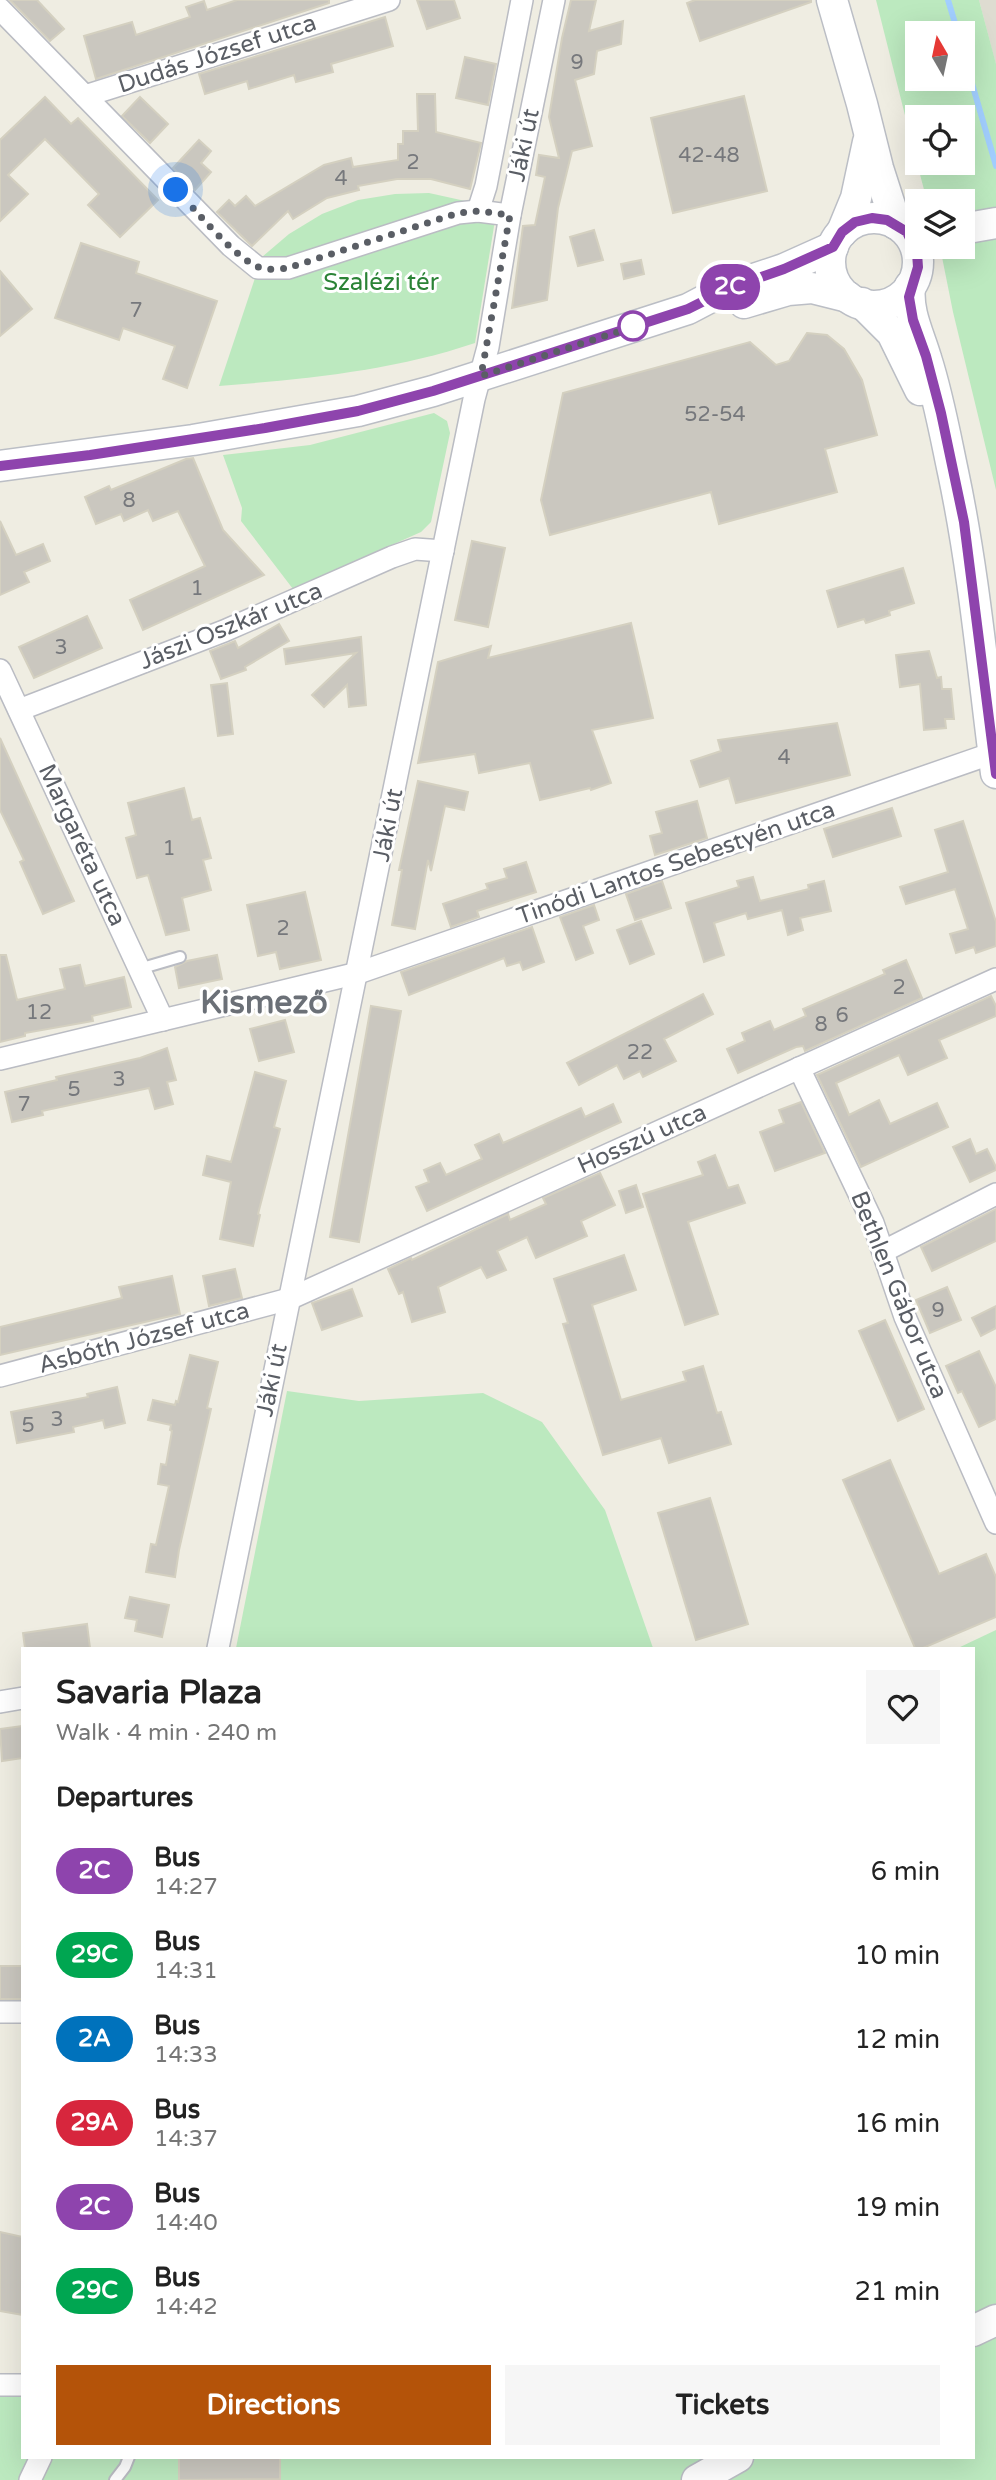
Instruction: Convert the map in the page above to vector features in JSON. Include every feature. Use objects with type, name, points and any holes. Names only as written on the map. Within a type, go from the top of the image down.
[{"type":"street","name":"Dudás József utca","points":[[85,96],[388,0]]},
{"type":"street","name":"Jáki út","points":[[478,211],[486,186],[522,0]]},
{"type":"street","name":"Jáki út","points":[[218,1647],[481,376],[510,215],[554,0]]},
{"type":"street","points":[[832,0],[869,135],[905,225]]},
{"type":"street","points":[[0,9],[231,246],[258,268],[288,268],[458,213],[478,211],[510,215]]},
{"type":"street","points":[[869,135],[864,171],[856,198],[837,240],[832,272],[838,287],[892,333],[950,457]]},
{"type":"street","points":[[0,466],[193,440],[358,411],[481,376],[688,309],[730,288],[784,269],[837,240],[855,222],[882,219],[905,229]]},
{"type":"street","points":[[915,259],[909,297],[913,320],[926,356],[964,522],[995,763]]},
{"type":"street","points":[[688,309],[742,303],[788,290],[812,288],[855,300],[884,304],[898,298],[929,259]]},
{"type":"street","name":"Jászi Oszkár utca","points":[[19,710],[224,631],[392,557],[415,549],[443,551]]},
{"type":"street","name":"Margaréta utca","points":[[0,670],[163,1020]]},
{"type":"street","name":"Tinódi Lantos Sebestyén utca","points":[[0,1059],[358,973],[995,763]]},
{"type":"street","name":"Hosszú utca","points":[[289,1299],[996,979]]},
{"type":"street","name":"Bethlen Gábor utca","points":[[799,1068],[873,1223],[905,1317],[996,1523]]},
{"type":"street","points":[[884,1251],[996,1194]]},
{"type":"street","name":"Asbóth József utca","points":[[0,1376],[289,1299]]},
{"type":"street","points":[[0,1702],[21,1698]]},
{"type":"street","points":[[0,2012],[21,2012]]},
{"type":"street","points":[[975,2330],[996,2320]]},
{"type":"street","points":[[0,2385],[21,2385]]},
{"type":"street","points":[[697,2480],[734,2459]]},
{"type":"lane","points":[[139,969],[180,957]]},
{"type":"lane","points":[[115,2480],[128,2459]]},
{"type":"shaded area","points":[[979,0],[996,0],[996,65]]},
{"type":"green space","points":[[876,0],[979,0],[996,64],[996,490],[942,259],[975,259],[975,189],[924,189],[920,175],[975,175],[975,105],[905,105],[905,115]]},
{"type":"green space","name":"Szalézi tér","points":[[429,193],[497,208],[475,343],[444,353],[380,367],[316,377],[219,386],[262,257],[289,234],[322,214],[358,200],[395,194]]},
{"type":"green space","points":[[434,413],[447,421],[450,433],[431,522],[421,532],[293,589],[241,521],[242,508],[223,455],[310,445]]},
{"type":"green space","points":[[287,1391],[359,1401],[483,1393],[542,1422],[605,1510],[653,1647],[236,1647]]},
{"type":"green space","points":[[996,1630],[996,2480],[0,2480],[0,2395],[21,2395],[21,2459],[975,2459],[975,1647],[960,1647]]},
{"type":"building","points":[[10,0],[37,0],[64,29],[50,41]]},
{"type":"building","points":[[237,0],[329,0],[329,3],[96,79],[84,36],[132,22],[136,35],[190,17],[186,7],[204,1],[207,10]]},
{"type":"building","points":[[417,0],[454,0],[460,18],[427,29]]},
{"type":"building","points":[[571,0],[596,0],[589,31],[623,21],[621,44],[597,51],[594,74],[575,80],[592,146],[572,151],[558,208],[547,300],[512,308],[523,226],[535,225],[545,177],[536,175],[539,155],[559,158],[549,117]]},
{"type":"building","points":[[695,0],[811,2],[700,41],[687,3]]},
{"type":"building","points":[[385,17],[393,46],[331,64],[333,72],[296,82],[294,75],[249,89],[247,81],[205,94],[199,74]]},
{"type":"building","points":[[465,57],[496,64],[488,105],[456,98]]},
{"type":"building","points":[[417,94],[435,94],[436,132],[481,143],[470,189],[431,179],[397,179],[358,186],[359,190],[327,198],[293,219],[288,211],[252,246],[217,212],[229,200],[235,206],[246,196],[255,206],[324,165],[351,158],[353,167],[398,160],[398,144],[403,144],[403,131],[418,131]]},
{"type":"building","points":[[744,96],[767,191],[673,213],[651,118]]},
{"type":"building","points":[[45,97],[71,124],[78,118],[158,200],[120,237],[88,205],[99,194],[45,139],[8,175],[28,194],[0,221],[0,140]]},
{"type":"building","points":[[140,97],[168,124],[150,143],[122,116]]},
{"type":"building","points":[[199,140],[211,151],[201,163],[211,172],[195,190],[173,168]]},
{"type":"building","points":[[594,230],[603,260],[578,266],[570,237]]},
{"type":"building","points":[[81,243],[139,262],[136,273],[217,301],[187,388],[163,379],[175,346],[123,328],[119,340],[55,318]]},
{"type":"building","points":[[641,260],[644,274],[624,279],[621,264]]},
{"type":"building","points":[[0,271],[32,309],[0,336]]},
{"type":"building","points":[[807,333],[827,335],[844,349],[862,380],[877,435],[825,449],[837,492],[719,524],[711,492],[550,535],[541,500],[563,393],[750,342],[776,365],[789,361]]},
{"type":"building","points":[[193,458],[223,530],[264,575],[143,630],[130,600],[205,566],[178,511],[153,521],[148,510],[124,521],[121,514],[96,524],[85,497],[109,486],[111,490]]},
{"type":"building","points":[[0,521],[16,555],[43,544],[50,561],[24,572],[29,582],[0,595]]},
{"type":"building","points":[[472,541],[505,548],[488,627],[455,620]]},
{"type":"building","points":[[903,568],[914,603],[889,611],[890,615],[866,623],[864,619],[838,627],[827,591]]},
{"type":"building","points":[[87,616],[102,648],[34,678],[19,647]]},
{"type":"building","points":[[631,623],[653,718],[592,730],[611,783],[591,790],[590,788],[540,800],[530,763],[479,773],[475,754],[418,763],[438,662],[491,646],[488,658]]},
{"type":"building","points":[[279,624],[289,641],[245,667],[246,670],[221,679],[210,651],[235,641],[238,648]]},
{"type":"building","points":[[361,637],[366,705],[349,707],[347,685],[324,707],[312,695],[356,653],[286,664],[284,649]]},
{"type":"building","points":[[929,651],[937,678],[941,677],[942,689],[951,689],[954,719],[945,719],[946,728],[924,730],[920,684],[900,687],[896,655]]},
{"type":"building","points":[[227,683],[233,734],[218,736],[211,685]]},
{"type":"building","points":[[837,723],[850,775],[736,803],[729,778],[700,787],[691,761],[721,751],[718,740]]},
{"type":"building","points":[[0,738],[74,901],[43,914],[20,862],[24,860],[0,810]]},
{"type":"building","points":[[418,781],[468,792],[464,810],[445,806],[431,871],[428,860],[415,929],[392,925],[402,870],[399,870]]},
{"type":"building","points":[[184,788],[192,820],[200,818],[211,858],[203,860],[211,890],[182,898],[189,930],[166,935],[148,875],[137,878],[126,838],[136,835],[128,803]]},
{"type":"building","points":[[697,801],[707,838],[655,855],[650,836],[662,833],[656,812]]},
{"type":"building","points":[[892,808],[901,836],[833,857],[824,829]]},
{"type":"building","points":[[963,821],[996,922],[996,946],[976,953],[974,947],[956,953],[950,934],[968,929],[955,889],[906,904],[900,887],[948,872],[935,830]]},
{"type":"building","points":[[526,862],[536,892],[477,911],[479,917],[451,927],[443,904],[488,889],[486,884],[507,878],[504,869]]},
{"type":"building","points":[[753,877],[760,901],[809,889],[808,885],[824,881],[831,911],[800,918],[803,930],[788,935],[782,910],[748,919],[746,913],[714,923],[724,955],[704,962],[686,903],[739,887],[737,881]]},
{"type":"building","points":[[662,881],[671,908],[635,920],[626,894]]},
{"type":"building","points":[[305,892],[321,960],[280,969],[276,952],[258,956],[247,905]]},
{"type":"building","points":[[594,905],[599,920],[583,926],[593,953],[576,960],[560,917]]},
{"type":"building","points":[[641,921],[654,954],[630,964],[617,930]]},
{"type":"building","points":[[532,927],[544,962],[523,970],[520,962],[507,966],[504,958],[409,995],[401,972]]},
{"type":"building","points":[[0,955],[6,955],[17,1000],[65,989],[60,969],[80,965],[85,986],[124,977],[131,1007],[92,1016],[93,1021],[25,1033],[25,1036],[0,1042]]},
{"type":"building","points":[[217,955],[222,979],[179,988],[175,967],[187,961]]},
{"type":"building","points":[[906,960],[922,998],[805,1051],[803,1046],[796,1047],[738,1073],[727,1049],[745,1041],[742,1033],[770,1021],[774,1030],[806,1016],[803,1009],[885,974],[883,970]]},
{"type":"building","points":[[703,994],[713,1014],[664,1039],[676,1061],[643,1077],[640,1071],[624,1079],[617,1065],[579,1085],[567,1063]]},
{"type":"building","points":[[991,996],[996,1006],[996,1016],[939,1040],[947,1058],[908,1075],[899,1055],[836,1083],[849,1115],[879,1100],[890,1124],[937,1103],[948,1127],[861,1167],[817,1075]]},
{"type":"building","points":[[371,1006],[401,1011],[359,1242],[330,1237]]},
{"type":"building","points":[[285,1020],[294,1052],[259,1061],[250,1029]]},
{"type":"building","points":[[167,1048],[176,1080],[167,1082],[173,1104],[155,1109],[149,1088],[42,1111],[43,1115],[12,1122],[5,1092],[140,1058]]},
{"type":"building","points":[[255,1072],[286,1081],[274,1127],[280,1129],[258,1214],[260,1215],[253,1246],[220,1239],[231,1182],[203,1175],[207,1156],[231,1162]]},
{"type":"building","points":[[801,1102],[825,1153],[775,1171],[760,1132],[784,1123],[779,1110]]},
{"type":"building","points":[[613,1104],[621,1122],[427,1211],[416,1187],[429,1182],[424,1170],[440,1163],[446,1175],[482,1159],[475,1145],[499,1134],[503,1143],[581,1108],[585,1117]]},
{"type":"building","points":[[970,1139],[976,1154],[987,1149],[996,1170],[970,1182],[953,1147]]},
{"type":"building","points":[[715,1155],[728,1188],[738,1185],[745,1203],[688,1222],[718,1314],[685,1325],[643,1194],[703,1175],[698,1162]]},
{"type":"building","points":[[600,1173],[615,1205],[581,1221],[587,1236],[536,1258],[527,1237],[497,1251],[506,1270],[487,1278],[481,1267],[438,1287],[445,1312],[412,1322],[403,1292],[399,1294],[388,1269],[508,1214],[510,1220],[546,1204],[543,1198]]},
{"type":"building","points":[[636,1185],[643,1207],[626,1213],[619,1191]]},
{"type":"building","points":[[996,1209],[996,1241],[932,1271],[921,1247]]},
{"type":"building","points":[[624,1255],[636,1290],[592,1305],[621,1400],[686,1381],[683,1372],[703,1366],[717,1413],[721,1412],[731,1444],[669,1463],[661,1438],[603,1455],[563,1324],[568,1323],[554,1279]]},
{"type":"building","points":[[235,1269],[242,1298],[209,1306],[203,1276]]},
{"type":"building","points":[[172,1276],[180,1314],[0,1355],[0,1327],[122,1298],[119,1287]]},
{"type":"building","points":[[947,1287],[961,1320],[930,1333],[916,1300]]},
{"type":"building","points":[[352,1289],[362,1316],[322,1330],[312,1303]]},
{"type":"building","points":[[996,1306],[996,1328],[981,1336],[972,1318]]},
{"type":"building","points":[[885,1320],[924,1409],[898,1421],[859,1331]]},
{"type":"building","points":[[979,1351],[996,1387],[996,1419],[979,1427],[962,1391],[958,1393],[946,1366]]},
{"type":"building","points":[[190,1355],[218,1362],[207,1408],[211,1409],[175,1577],[146,1572],[151,1544],[156,1545],[169,1486],[158,1484],[161,1464],[166,1465],[172,1431],[171,1425],[148,1420],[153,1400],[175,1405],[176,1401],[178,1402]]},
{"type":"building","points":[[117,1387],[125,1423],[105,1428],[103,1420],[73,1427],[74,1432],[17,1443],[11,1412],[88,1397],[87,1394]]},
{"type":"building","points":[[890,1460],[939,1574],[986,1554],[996,1577],[996,1617],[925,1647],[915,1647],[843,1480]]},
{"type":"building","points":[[710,1498],[748,1624],[696,1640],[658,1513]]},
{"type":"building","points":[[130,1597],[169,1605],[162,1637],[135,1631],[137,1620],[125,1618]]},
{"type":"building","points":[[87,1624],[90,1647],[25,1647],[23,1633]]},
{"type":"building","points":[[21,1726],[21,1758],[2,1761],[0,1729]]},
{"type":"building","points":[[0,1966],[21,1966],[21,1999],[0,1999]]},
{"type":"building","points":[[0,2232],[21,2237],[21,2315],[0,2311]]},
{"type":"building","points":[[179,2459],[280,2459],[280,2479],[179,2480]]},
{"type":"waterway","points":[[948,0],[954,21]]},
{"type":"waterway","points":[[974,91],[996,166]]},
{"type":"bus line","name":"2C","points":[[0,466],[265,428],[358,411],[433,391],[688,309],[730,288],[784,269],[833,247],[842,232],[855,222],[872,218],[887,220],[907,232],[917,253],[918,267],[909,297],[913,320],[941,413],[964,522],[996,774]]},
{"type":"district","name":"Kismező","points":[[264,1003]]},
{"type":"route","points":[[176,190],[242,256],[258,268],[288,268],[458,213],[478,211],[510,215],[481,376],[636,326],[633,326]]}]
